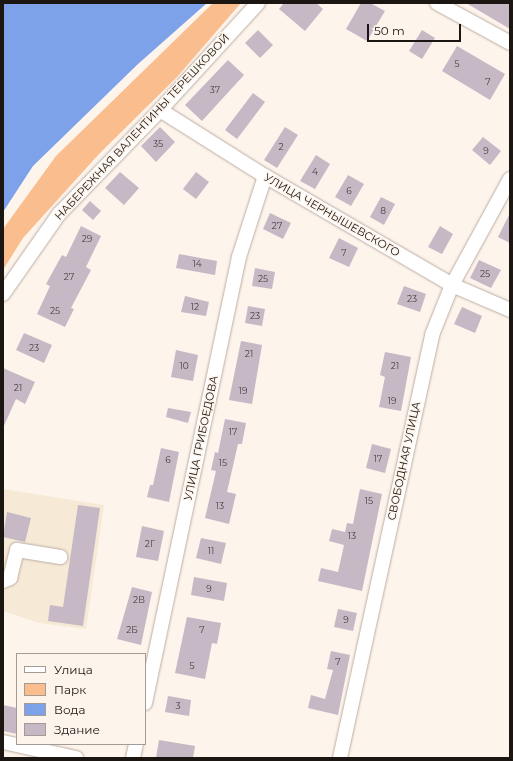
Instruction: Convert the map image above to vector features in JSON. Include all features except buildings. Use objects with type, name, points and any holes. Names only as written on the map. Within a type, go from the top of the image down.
[{"type":"street","name":"НАБЕРЕЖНАЯ ВАЛЕНТИНЫ ТЕРЕШКОВОЙ","points":[[3,294],[59,214],[160,110],[258,3]]},
{"type":"street","points":[[437,3],[510,43]]},
{"type":"street","name":"УЛИЦА ЧЕРНЫШЕВСКОГО","points":[[160,110],[265,176],[452,285],[510,310]]},
{"type":"street","name":"УЛИЦА ГРИБОЕДОВА","points":[[146,698],[239,257],[265,176]]},
{"type":"street","name":"СВОБОДНАЯ УЛИЦА","points":[[340,758],[432,335],[452,285],[510,179]]},
{"type":"street","points":[[3,581],[10,578],[17,550],[60,557]]},
{"type":"street","points":[[3,742],[16,745]]},
{"type":"street","points":[[17,745],[76,758]]},
{"type":"street","points":[[133,758],[136,745]]},
{"type":"shaded area","points":[[3,489],[104,505],[86,629],[39,623],[3,611]]},
{"type":"green space","points":[[213,3],[241,3],[177,77],[99,154],[23,238],[3,270],[3,229],[56,156]]},
{"type":"water","points":[[3,3],[207,3],[138,64],[33,166],[3,212]]}]
